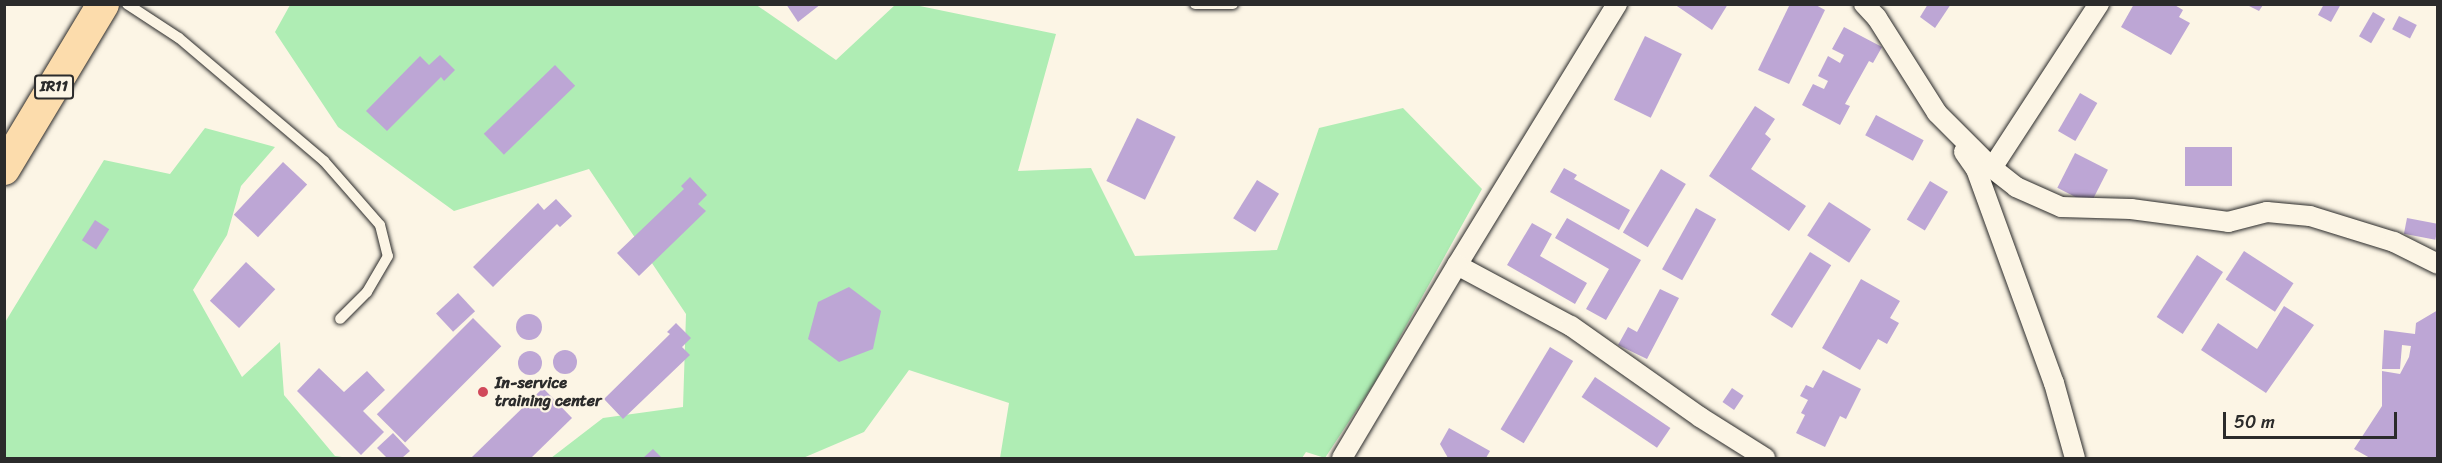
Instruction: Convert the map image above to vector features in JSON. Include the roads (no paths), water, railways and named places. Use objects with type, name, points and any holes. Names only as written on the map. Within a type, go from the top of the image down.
[{"type":"main road","name":"IR11","points":[[4,170],[103,4]]},
{"type":"street","points":[[1341,459],[1617,4]]},
{"type":"street","points":[[1864,4],[1877,18],[1937,113],[1976,169],[2054,383],[2075,459]]},
{"type":"street","points":[[1992,168],[2099,4]]},
{"type":"street","points":[[1937,113],[1992,168],[2016,187],[2061,207],[2131,209],[2228,222],[2267,212],[2310,216],[2394,242],[2438,264]]},
{"type":"street","points":[[1457,265],[1571,326],[1764,459]]},
{"type":"lane","points":[[127,4],[179,38],[324,160],[380,225],[388,256],[367,292],[340,319]]},
{"type":"lane","points":[[1196,4],[1233,4]]},
{"type":"place","name":"In-service training center","points":[[483,392]]}]
